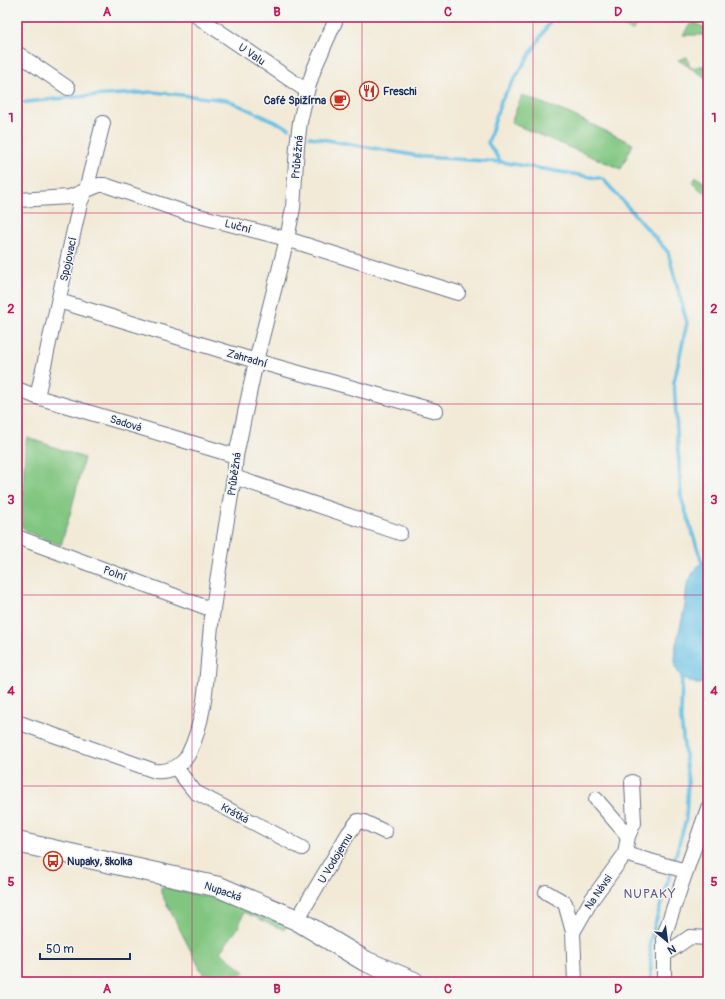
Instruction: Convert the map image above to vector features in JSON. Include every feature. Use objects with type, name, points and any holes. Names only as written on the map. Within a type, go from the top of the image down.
[{"type":"street","name":"U Valu","points":[[198,17],[307,91]]},
{"type":"street","name":"Průběžná","points":[[176,768],[187,756],[202,715],[213,610],[236,456],[256,361],[287,239],[293,208],[300,122],[314,69],[337,17]]},
{"type":"street","points":[[17,54],[68,88]]},
{"type":"street","name":"Spojovací","points":[[37,397],[80,203],[86,190],[103,123]]},
{"type":"street","name":"Luční","points":[[17,200],[70,197],[105,184],[184,212],[287,239],[458,293]]},
{"type":"street","name":"Zahradní","points":[[59,301],[256,361],[436,411]]},
{"type":"street","name":"Sadová","points":[[17,389],[37,397],[236,456]]},
{"type":"street","points":[[234,477],[400,532]]},
{"type":"street","name":"Polní","points":[[17,537],[213,610]]},
{"type":"street","points":[[17,722],[155,771],[164,772],[176,768]]},
{"type":"street","name":"Krátká","points":[[176,768],[195,792],[302,848]]},
{"type":"street","name":"Na Návsi","points":[[573,932],[592,899],[625,854],[628,836],[634,823],[632,782]]},
{"type":"street","points":[[596,799],[628,836]]},
{"type":"street","points":[[664,982],[664,936],[683,870],[708,808]]},
{"type":"street","name":"U Vodojemu","points":[[297,920],[348,834],[358,821],[364,822],[385,832]]},
{"type":"street","name":"Nupacká","points":[[17,842],[219,887],[297,920],[365,961],[414,982]]},
{"type":"street","points":[[625,854],[683,870]]},
{"type":"street","name":"Na Návsi","points":[[546,892],[565,903],[573,932],[575,982]]},
{"type":"street","points":[[664,955],[690,937],[708,938]]},
{"type":"green space","points":[[609,17],[630,17],[638,22],[632,31]]},
{"type":"green space","points":[[692,21],[708,30],[708,35],[683,35]]},
{"type":"green space","points":[[687,57],[690,68],[678,60]]},
{"type":"green space","points":[[708,65],[708,79],[690,68]]},
{"type":"green space","points":[[522,95],[570,114],[633,144],[621,169],[511,123]]},
{"type":"green space","points":[[696,177],[708,185],[708,196],[692,183]]},
{"type":"green space","points":[[27,437],[84,458],[61,545],[33,534],[21,525],[25,447]]},
{"type":"green space","points":[[161,887],[237,903],[287,924],[284,930],[244,912],[238,928],[220,952],[245,972],[235,982],[207,982],[161,893]]},
{"type":"water","points":[[707,560],[708,683],[697,684],[682,678],[675,667],[676,645],[685,606],[687,585],[696,567]]},
{"type":"waterway","points":[[553,17],[501,101],[488,143],[501,162],[603,179],[668,252],[687,323],[674,382],[681,497],[702,567]]},
{"type":"waterway","points":[[17,103],[75,97],[154,92],[227,100],[289,128]]},
{"type":"waterway","points":[[310,137],[424,157],[500,162]]},
{"type":"waterway","points":[[673,864],[686,820],[688,782],[681,719],[683,675]]},
{"type":"waterway","points":[[651,982],[650,941],[671,870]]},
{"type":"place","name":"Freschi","points":[[369,91]]},
{"type":"place","name":"Café Spižírna","points":[[340,100]]},
{"type":"place","name":"Nupaky, školka","points":[[53,861]]},
{"type":"district","name":"NUPAKY","points":[[650,893]]}]
